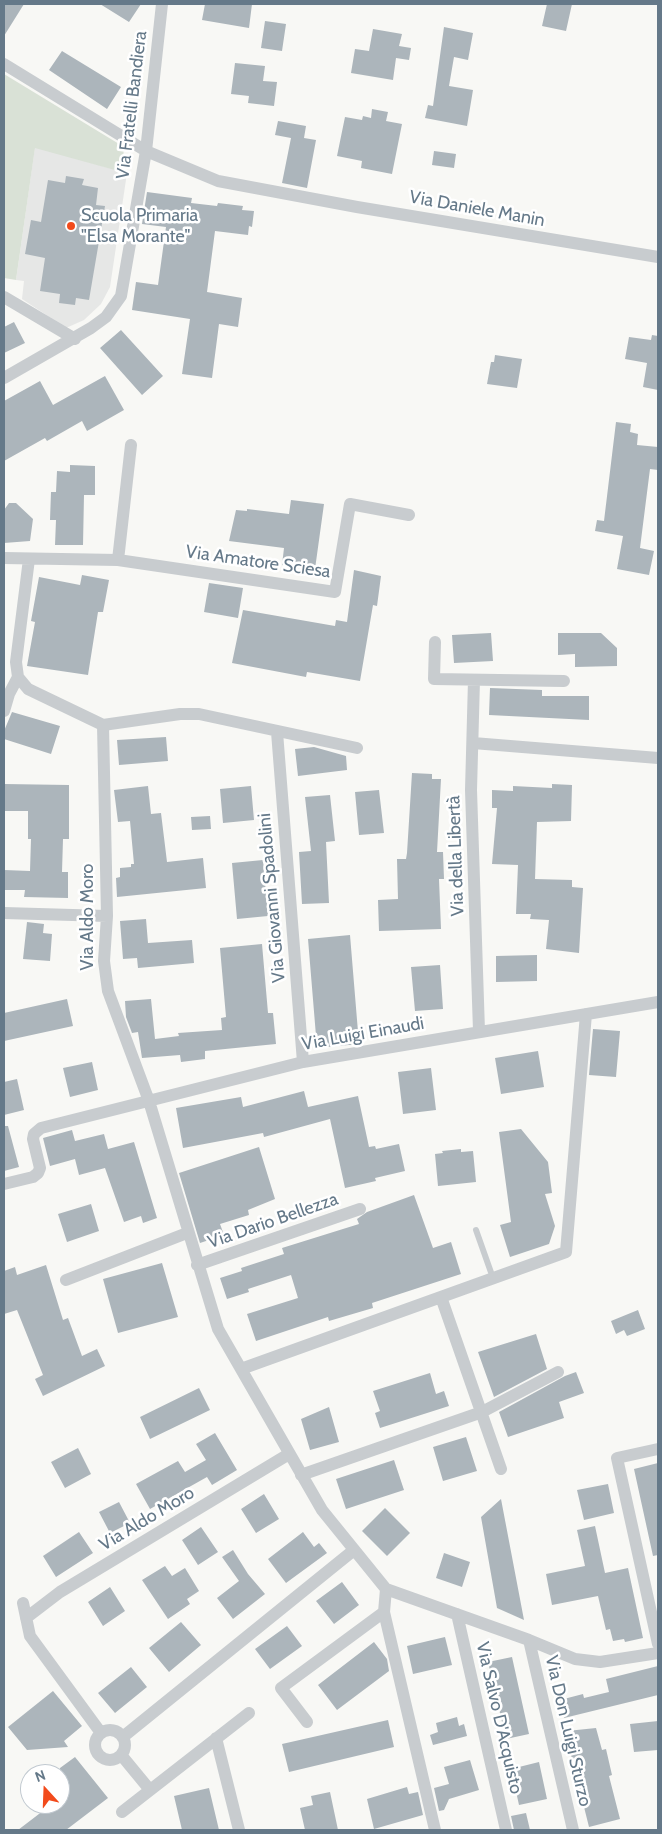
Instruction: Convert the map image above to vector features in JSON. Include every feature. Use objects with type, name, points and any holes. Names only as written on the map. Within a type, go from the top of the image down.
[{"type":"street","name":"Via Fratelli Bandiera","points":[[4,378],[75,339],[106,317],[121,296],[146,151],[162,4]]},
{"type":"street","name":"Via Daniele Manin","points":[[4,64],[146,151],[218,181],[658,257]]},
{"type":"street","points":[[4,297],[75,339]]},
{"type":"street","points":[[118,560],[131,445]]},
{"type":"street","name":"Via Amatore Sciesa","points":[[4,558],[118,560],[336,592],[350,504],[410,514]]},
{"type":"street","points":[[30,559],[16,662],[18,677],[28,689],[103,725],[180,714],[199,714],[357,748]]},
{"type":"street","points":[[435,642],[434,679],[564,682]]},
{"type":"street","points":[[4,712],[8,694],[18,677]]},
{"type":"street","name":"Via della Libertà","points":[[474,680],[471,790],[479,1031]]},
{"type":"street","name":"Via Aldo Moro","points":[[103,725],[107,916],[104,962],[108,991],[149,1101],[197,1265],[218,1329],[289,1454],[322,1510],[386,1589]]},
{"type":"street","name":"Via Giovanni Spadolini","points":[[277,732],[303,1062]]},
{"type":"street","points":[[473,743],[658,758]]},
{"type":"street","points":[[4,913],[107,916]]},
{"type":"street","name":"Via Luigi Einaudi","points":[[149,1101],[303,1062],[658,1002]]},
{"type":"street","points":[[241,1369],[566,1252],[586,1014]]},
{"type":"street","points":[[4,1184],[34,1176],[38,1173],[40,1168],[33,1139],[38,1130],[149,1101]]},
{"type":"street","name":"Via Dario Bellezza","points":[[197,1265],[360,1210]]},
{"type":"street","points":[[66,1280],[188,1233]]},
{"type":"street","points":[[441,1297],[501,1469]]},
{"type":"street","points":[[301,1474],[482,1412],[558,1372]]},
{"type":"street","points":[[658,1449],[617,1458],[658,1644]]},
{"type":"street","name":"Via Aldo Moro","points":[[26,1618],[60,1592],[289,1454]]},
{"type":"street","points":[[124,1736],[354,1550]]},
{"type":"street","points":[[435,1830],[384,1612],[386,1589],[529,1640],[575,1659],[588,1662],[658,1653]]},
{"type":"street","points":[[23,1603],[30,1636],[101,1733]]},
{"type":"street","points":[[307,1722],[281,1688],[384,1612]]},
{"type":"street","name":"Via Salvo D'Acquisto","points":[[457,1614],[506,1830]]},
{"type":"street","name":"Via Don Luigi Sturzo","points":[[529,1640],[573,1830]]},
{"type":"street","points":[[122,1812],[249,1713]]},
{"type":"street","points":[[105,1730],[116,1730],[124,1736],[126,1746],[122,1756],[107,1760],[99,1755],[95,1741],[101,1733],[105,1730]]},
{"type":"street","points":[[216,1738],[239,1830]]},
{"type":"street","points":[[122,1756],[150,1790]]},
{"type":"lane","points":[[476,1230],[493,1278]]},
{"type":"shaded area","points":[[4,74],[124,147],[122,172],[35,148],[16,280],[4,278]]},
{"type":"shaded area","name":"Scuola Primaria \"Elsa Morante\"","points":[[35,147],[127,173],[110,287],[101,304],[84,320],[66,328],[22,299],[24,281],[16,280]]},
{"type":"building","points":[[4,4],[24,4],[4,36]]},
{"type":"building","points":[[100,4],[141,4],[129,22]]},
{"type":"building","points":[[205,4],[252,4],[249,28],[202,20]]},
{"type":"building","points":[[547,4],[572,4],[566,31],[542,26]]},
{"type":"building","points":[[265,21],[286,24],[282,51],[261,48]]},
{"type":"building","points":[[444,27],[473,33],[468,60],[454,57],[449,86],[473,90],[467,126],[425,118],[428,105],[433,106]]},
{"type":"building","points":[[373,29],[402,34],[399,46],[411,48],[409,60],[396,58],[393,80],[351,73],[355,49],[369,51]]},
{"type":"building","points":[[62,51],[121,87],[107,109],[49,70]]},
{"type":"building","points":[[235,63],[265,66],[263,81],[277,82],[274,106],[248,103],[249,96],[231,94]]},
{"type":"building","points":[[372,109],[388,112],[386,121],[402,124],[392,174],[361,168],[362,161],[337,156],[345,117],[362,120],[363,116],[371,118]]},
{"type":"building","points":[[278,121],[306,126],[304,138],[316,140],[307,188],[282,183],[291,138],[275,135]]},
{"type":"building","points":[[434,151],[456,154],[454,168],[432,165]]},
{"type":"building","points":[[66,176],[84,179],[82,185],[98,188],[96,205],[105,206],[89,300],[76,298],[75,305],[59,303],[60,294],[40,291],[45,258],[25,254],[31,220],[41,222],[48,180],[65,183]]},
{"type":"building","points":[[147,192],[192,198],[191,203],[217,206],[218,203],[243,206],[242,210],[254,211],[252,227],[249,226],[248,235],[215,231],[207,292],[242,298],[238,327],[219,324],[212,378],[182,374],[190,319],[132,310],[136,282],[158,285],[166,227],[142,224]]},
{"type":"building","points":[[14,322],[25,343],[4,353],[4,327]]},
{"type":"building","points":[[121,330],[163,376],[142,395],[100,348]]},
{"type":"building","points":[[652,335],[658,336],[658,390],[643,387],[647,363],[625,359],[629,337],[651,340]]},
{"type":"building","points":[[495,355],[522,359],[517,388],[487,384],[491,362],[494,362]]},
{"type":"building","points":[[105,376],[124,410],[87,431],[82,421],[47,441],[45,438],[4,461],[4,401],[40,381],[53,405]]},
{"type":"building","points":[[616,422],[631,424],[630,432],[638,434],[637,445],[658,447],[658,470],[650,469],[640,548],[654,551],[649,575],[617,569],[623,536],[595,531],[597,520],[604,521]]},
{"type":"building","points":[[70,465],[95,466],[95,495],[84,495],[83,545],[55,545],[56,520],[50,520],[51,492],[56,492],[57,471],[70,472]]},
{"type":"building","points":[[291,500],[324,504],[315,569],[282,565],[284,548],[229,541],[236,510],[247,511],[247,509],[289,514]]},
{"type":"building","points":[[9,503],[16,503],[33,519],[30,541],[4,543],[4,510]]},
{"type":"building","points":[[354,570],[381,576],[377,606],[373,605],[360,681],[307,672],[306,677],[232,663],[243,610],[335,626],[336,620],[347,622]]},
{"type":"building","points":[[82,575],[109,580],[103,612],[98,612],[88,675],[27,666],[35,622],[31,621],[39,577],[80,585]]},
{"type":"building","points":[[209,583],[243,588],[238,618],[204,612]]},
{"type":"building","points":[[491,633],[493,661],[454,663],[452,635]]},
{"type":"building","points":[[558,633],[601,633],[617,648],[617,666],[575,667],[575,654],[558,655]]},
{"type":"building","points":[[490,688],[542,690],[542,696],[589,696],[589,720],[489,715]]},
{"type":"building","points":[[12,712],[60,726],[51,754],[4,739],[4,731]]},
{"type":"building","points":[[166,737],[168,761],[119,765],[117,740]]},
{"type":"building","points":[[314,747],[346,756],[347,770],[298,776],[295,749]]},
{"type":"building","points":[[412,773],[432,774],[432,779],[441,779],[437,852],[443,852],[444,879],[439,879],[441,929],[379,931],[378,900],[398,899],[397,859],[406,859]]},
{"type":"building","points":[[4,784],[69,785],[69,839],[63,839],[62,872],[68,872],[68,898],[24,897],[25,890],[4,890],[4,870],[30,871],[31,839],[28,839],[28,811],[4,811]]},
{"type":"building","points":[[552,784],[572,785],[571,821],[537,822],[535,879],[572,880],[572,887],[583,888],[579,953],[546,949],[549,920],[530,919],[531,914],[516,914],[518,865],[492,864],[497,808],[492,808],[492,790],[513,791],[513,786],[552,788]]},
{"type":"building","points":[[148,786],[151,814],[161,813],[167,862],[203,858],[206,888],[117,897],[116,878],[120,877],[120,868],[131,867],[131,864],[134,864],[130,821],[118,822],[114,790]]},
{"type":"building","points":[[251,786],[254,820],[223,823],[220,789]]},
{"type":"building","points":[[379,790],[384,833],[359,835],[355,792]]},
{"type":"building","points":[[330,795],[335,841],[326,842],[329,903],[302,904],[299,852],[311,851],[305,797]]},
{"type":"building","points":[[210,816],[211,829],[192,830],[191,817]]},
{"type":"building","points":[[263,860],[268,916],[237,919],[232,863]]},
{"type":"building","points":[[146,919],[148,943],[192,940],[194,963],[138,968],[137,958],[123,959],[120,921]]},
{"type":"building","points":[[27,922],[44,924],[43,933],[52,934],[50,961],[23,959]]},
{"type":"building","points":[[350,935],[359,1044],[317,1048],[308,939]]},
{"type":"building","points":[[262,944],[268,1013],[273,1013],[276,1044],[205,1051],[205,1059],[181,1062],[180,1055],[142,1058],[138,1032],[132,1033],[126,1017],[125,1001],[151,999],[155,1039],[179,1036],[178,1033],[222,1030],[221,1018],[226,1017],[220,948]]},
{"type":"building","points":[[537,955],[537,981],[496,982],[496,956]]},
{"type":"building","points":[[440,965],[443,1009],[415,1011],[411,967]]},
{"type":"building","points":[[67,999],[73,1026],[4,1041],[4,1013]]},
{"type":"building","points":[[593,1029],[620,1031],[616,1077],[589,1075]]},
{"type":"building","points":[[538,1051],[544,1087],[501,1094],[495,1058]]},
{"type":"building","points":[[92,1062],[98,1090],[70,1097],[63,1068]]},
{"type":"building","points":[[431,1068],[436,1110],[403,1114],[398,1072]]},
{"type":"building","points":[[17,1079],[24,1110],[4,1115],[4,1082]]},
{"type":"building","points":[[304,1091],[308,1107],[358,1096],[369,1147],[375,1146],[376,1149],[399,1144],[405,1171],[375,1178],[376,1181],[345,1188],[330,1119],[264,1137],[263,1133],[183,1148],[176,1108],[241,1097],[243,1107]]},
{"type":"building","points":[[4,1126],[8,1126],[19,1167],[4,1171]]},
{"type":"building","points":[[521,1129],[548,1162],[552,1193],[545,1194],[555,1226],[549,1244],[510,1257],[500,1225],[511,1222],[499,1132]]},
{"type":"building","points":[[72,1130],[75,1141],[104,1134],[108,1149],[134,1142],[157,1218],[143,1223],[141,1216],[124,1222],[105,1168],[79,1175],[75,1159],[50,1166],[43,1138]]},
{"type":"building","points":[[259,1147],[275,1199],[248,1210],[249,1215],[220,1224],[224,1235],[200,1243],[179,1173]]},
{"type":"building","points":[[461,1149],[461,1152],[473,1151],[476,1182],[438,1186],[435,1154],[443,1153],[442,1151]]},
{"type":"building","points":[[414,1195],[433,1248],[451,1242],[461,1274],[372,1303],[373,1308],[329,1321],[328,1317],[256,1341],[247,1314],[298,1298],[291,1275],[248,1289],[249,1292],[227,1299],[220,1278],[242,1271],[241,1268],[284,1254],[282,1248],[359,1224],[357,1219],[367,1212]]},
{"type":"building","points":[[91,1204],[99,1231],[67,1242],[58,1214]]},
{"type":"building","points":[[162,1263],[178,1317],[118,1333],[103,1279]]},
{"type":"building","points":[[46,1265],[63,1320],[68,1318],[82,1356],[97,1349],[105,1366],[43,1396],[35,1379],[43,1375],[17,1310],[4,1314],[4,1271],[15,1267],[17,1275]]},
{"type":"building","points":[[638,1310],[645,1329],[627,1336],[624,1330],[616,1334],[611,1321]]},
{"type":"building","points":[[536,1334],[547,1369],[494,1397],[478,1352]]},
{"type":"building","points":[[576,1372],[584,1393],[559,1402],[564,1418],[508,1437],[499,1412],[565,1376]]},
{"type":"building","points":[[430,1373],[436,1394],[444,1391],[449,1406],[380,1428],[375,1413],[380,1411],[373,1391]]},
{"type":"building","points":[[199,1388],[210,1410],[150,1439],[140,1417]]},
{"type":"building","points":[[329,1407],[339,1442],[310,1450],[301,1419]]},
{"type":"building","points":[[215,1433],[237,1470],[212,1485],[207,1477],[150,1509],[136,1484],[178,1461],[185,1472],[206,1460],[196,1444]]},
{"type":"building","points":[[466,1437],[477,1471],[443,1481],[433,1447]]},
{"type":"building","points":[[78,1448],[91,1474],[65,1488],[51,1462]]},
{"type":"building","points":[[394,1460],[404,1490],[346,1509],[336,1479]]},
{"type":"building","points":[[658,1463],[658,1555],[653,1556],[634,1469]]},
{"type":"building","points":[[608,1484],[614,1513],[584,1520],[577,1490]]},
{"type":"building","points":[[264,1494],[279,1519],[256,1533],[241,1509]]},
{"type":"building","points":[[501,1499],[524,1620],[497,1608],[481,1517]]},
{"type":"building","points":[[119,1502],[130,1523],[110,1533],[99,1512]]},
{"type":"building","points":[[385,1508],[410,1533],[387,1556],[362,1531]]},
{"type":"building","points":[[595,1526],[605,1573],[628,1568],[643,1638],[625,1642],[624,1639],[613,1641],[610,1629],[606,1630],[598,1596],[552,1605],[546,1574],[585,1566],[577,1530]]},
{"type":"building","points":[[201,1527],[218,1552],[198,1565],[182,1540]]},
{"type":"building","points":[[79,1532],[93,1553],[56,1577],[43,1556]]},
{"type":"building","points":[[303,1532],[314,1547],[319,1543],[327,1553],[286,1583],[268,1559]]},
{"type":"building","points":[[233,1550],[248,1574],[265,1594],[233,1619],[217,1598],[239,1581],[222,1557]]},
{"type":"building","points":[[444,1553],[470,1562],[462,1587],[436,1578]]},
{"type":"building","points":[[165,1566],[172,1576],[185,1568],[199,1591],[187,1599],[190,1604],[168,1619],[142,1580]]},
{"type":"building","points":[[342,1582],[359,1605],[334,1624],[316,1601]]},
{"type":"building","points":[[110,1587],[125,1611],[103,1626],[88,1602]]},
{"type":"building","points":[[181,1622],[201,1645],[169,1672],[149,1648]]},
{"type":"building","points":[[287,1626],[302,1646],[270,1669],[255,1649]]},
{"type":"building","points":[[445,1637],[452,1665],[413,1674],[407,1646]]},
{"type":"building","points":[[374,1642],[387,1659],[389,1671],[337,1710],[318,1685]]},
{"type":"building","points":[[512,1657],[529,1734],[506,1739],[488,1662]]},
{"type":"building","points":[[658,1666],[658,1695],[564,1718],[560,1700],[583,1694],[584,1698],[609,1692],[606,1679]]},
{"type":"building","points":[[131,1667],[147,1687],[115,1713],[98,1693]]},
{"type":"building","points":[[53,1691],[82,1726],[64,1741],[68,1747],[27,1750],[8,1727]]},
{"type":"building","points":[[457,1717],[459,1726],[464,1724],[467,1736],[433,1745],[430,1735],[438,1732],[436,1723]]},
{"type":"building","points":[[388,1720],[394,1747],[289,1772],[282,1744]]},
{"type":"building","points":[[658,1721],[658,1750],[634,1752],[630,1724]]},
{"type":"building","points":[[596,1728],[602,1750],[606,1749],[612,1775],[609,1776],[620,1819],[589,1827],[578,1783],[576,1783],[567,1731]]},
{"type":"building","points":[[75,1757],[108,1798],[66,1830],[18,1830],[39,1814],[70,1814],[70,1764],[65,1764]]},
{"type":"building","points":[[470,1760],[479,1790],[449,1799],[444,1810],[439,1811],[434,1788],[449,1784],[444,1767]]},
{"type":"building","points":[[539,1762],[547,1799],[519,1805],[511,1769]]},
{"type":"building","points":[[407,1787],[409,1794],[418,1792],[423,1815],[374,1829],[367,1799]]},
{"type":"building","points":[[209,1788],[219,1830],[182,1830],[174,1796]]},
{"type":"building","points":[[330,1792],[338,1830],[305,1830],[300,1808],[313,1805],[311,1796]]},
{"type":"building","points":[[526,1813],[530,1830],[514,1830],[511,1816]]},
{"type":"place","name":"Scuola Primaria \"Elsa Morante\"","points":[[71,226]]}]
